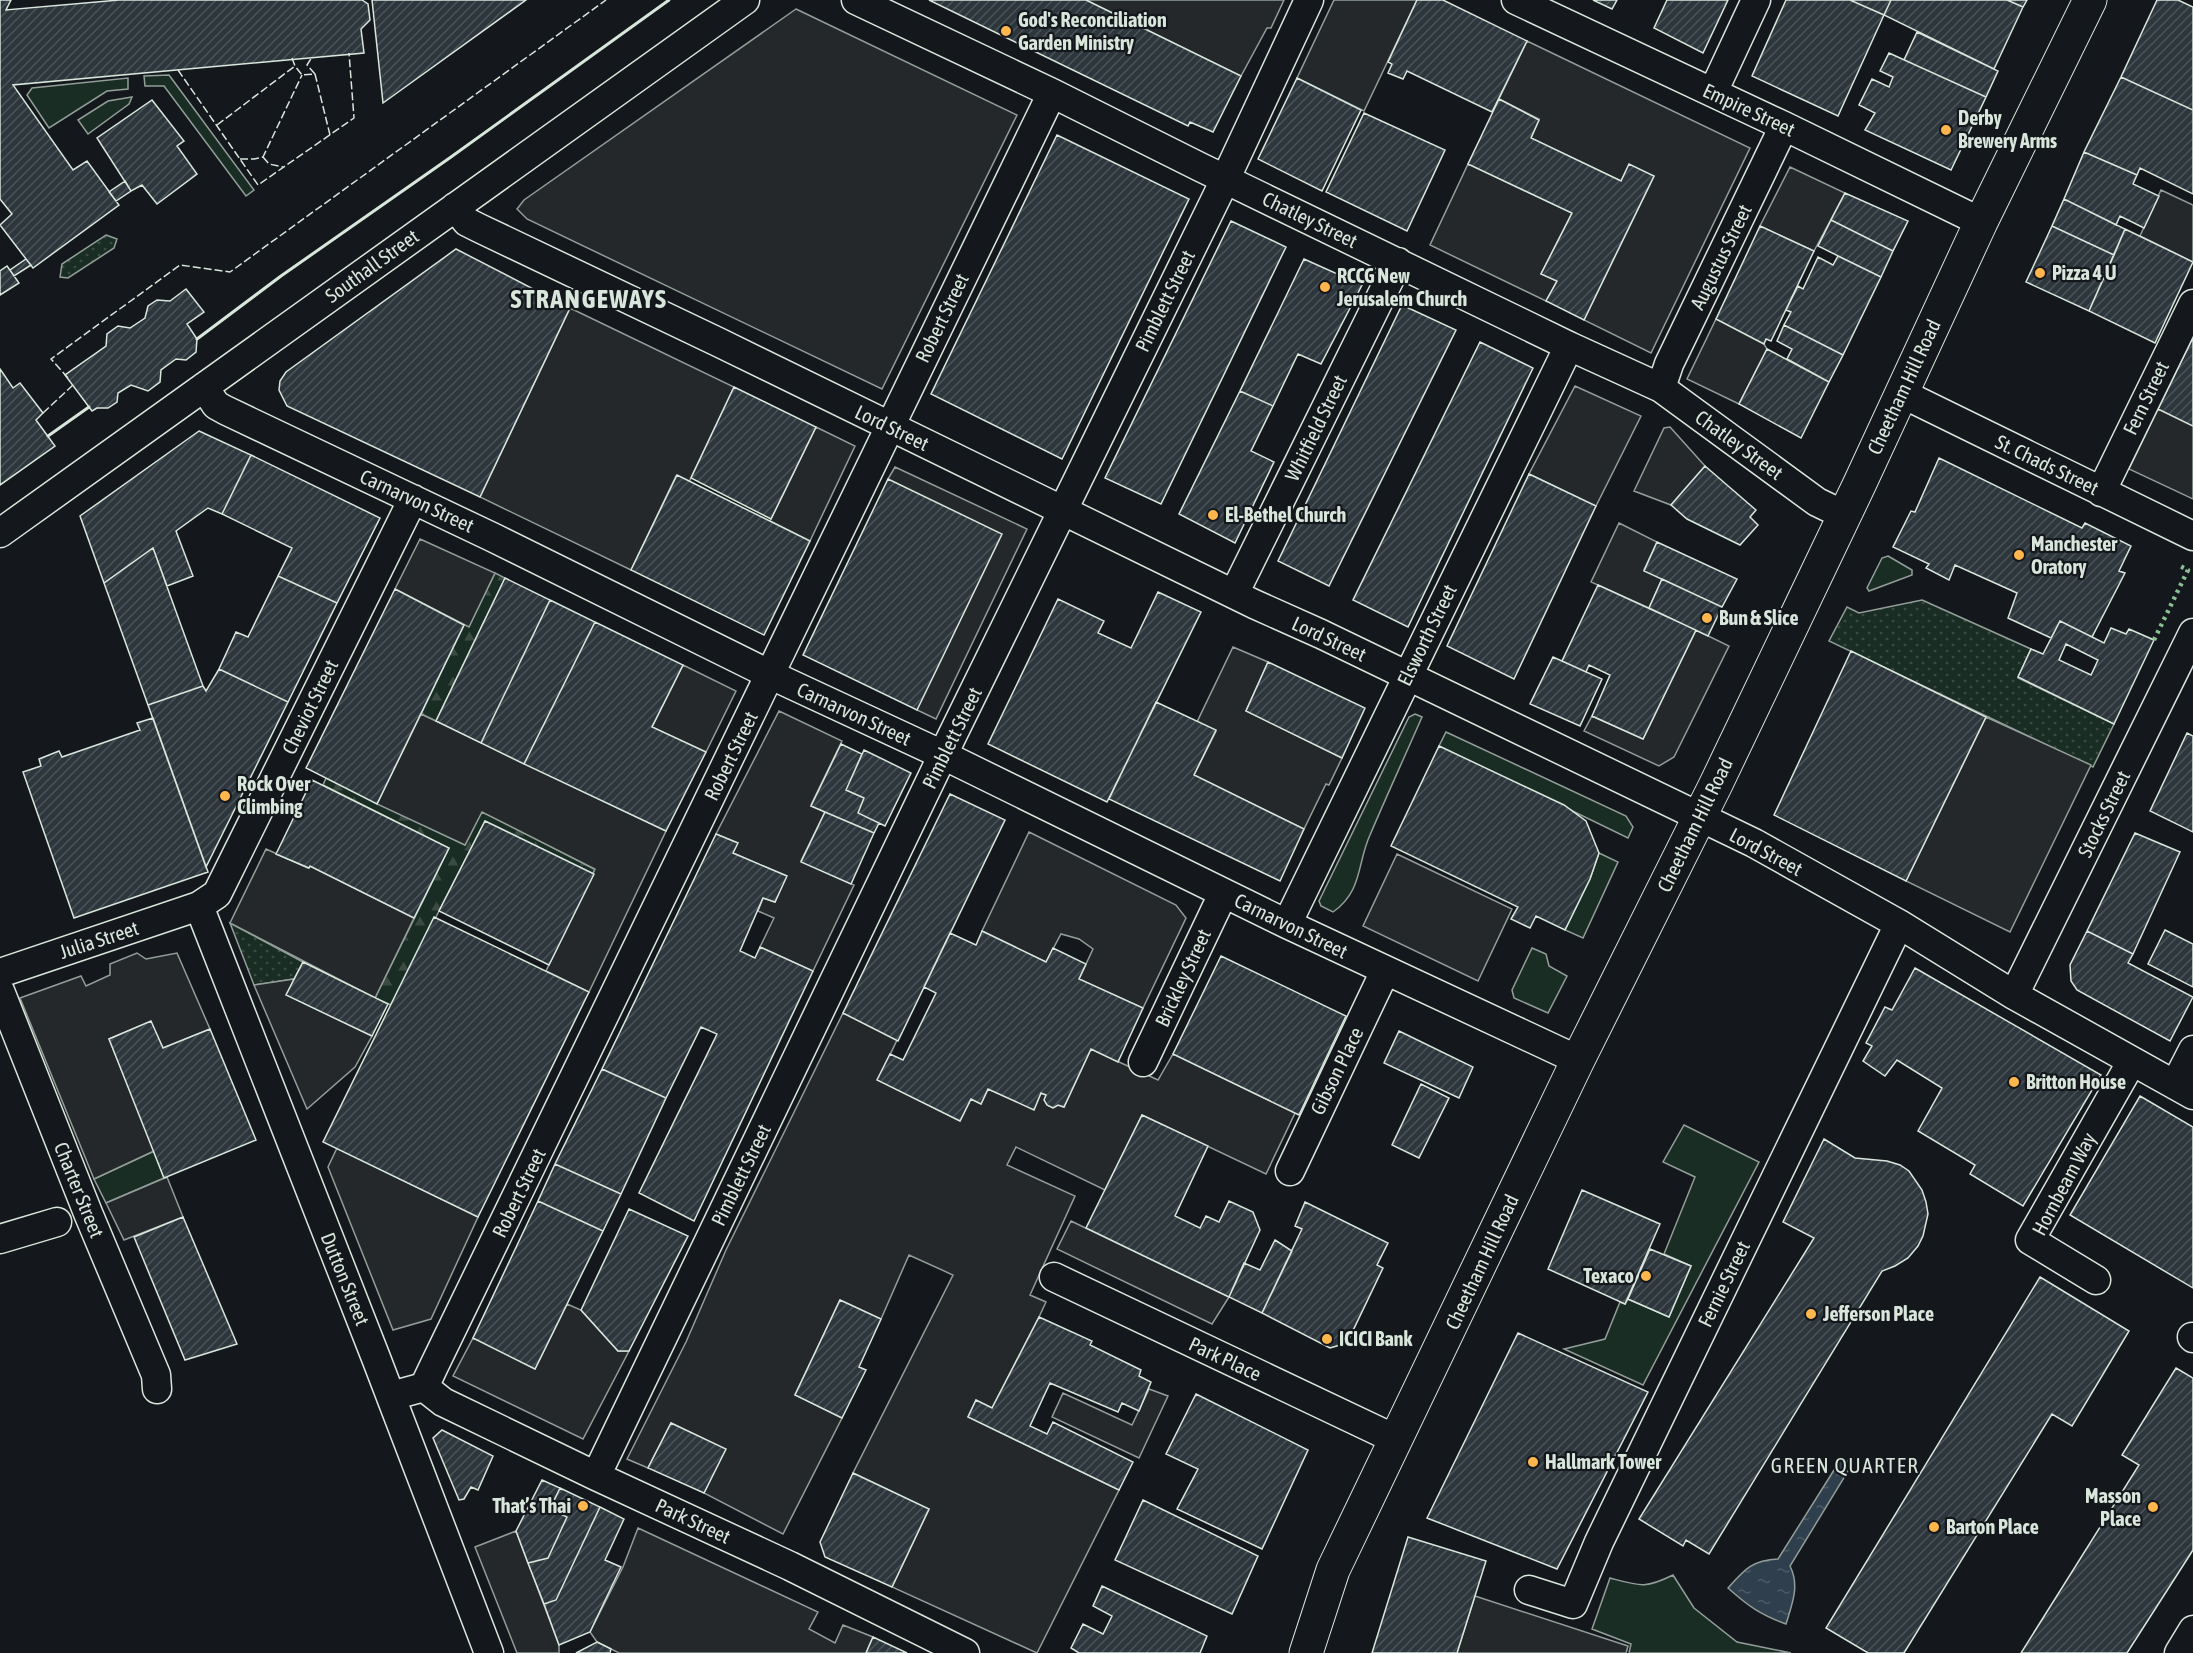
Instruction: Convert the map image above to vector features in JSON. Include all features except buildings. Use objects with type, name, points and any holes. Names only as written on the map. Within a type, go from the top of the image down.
[{"type":"highway","name":"Cheetham Hill Road","points":[[1306,1653],[1334,1570],[1578,1060],[1844,515],[1981,222],[2090,0]]},
{"type":"street","name":"Southall Street","points":[[0,533],[745,0]]},
{"type":"street","name":"Chatley Street","points":[[856,0],[1052,93],[1225,180],[1569,346],[1661,388],[1816,502],[1844,515]]},
{"type":"street","name":"Pimblett Street","points":[[596,1476],[943,755],[1225,180],[1309,0]]},
{"type":"street","name":"Empire Street","points":[[1516,0],[1713,92],[1981,222]]},
{"type":"street","points":[[1713,92],[1756,0]]},
{"type":"street","name":"Robert Street","points":[[424,1387],[1052,93]]},
{"type":"street","name":"Augustus Street","points":[[1661,388],[1669,364],[1784,126]]},
{"type":"street","name":"Lord Street","points":[[455,207],[467,222],[1698,818],[1754,843],[1899,924],[2014,995],[2184,1090]]},
{"type":"street","name":"Whitfield Street","points":[[1234,594],[1398,262]]},
{"type":"street","name":"Fern Street","points":[[2101,492],[2193,304]]},
{"type":"street","name":"Elsworth Street","points":[[1287,924],[1569,346]]},
{"type":"street","name":"Carnarvon Street","points":[[204,387],[216,405],[225,410],[771,675],[943,755],[1223,894],[1578,1060]]},
{"type":"street","name":"St. Chads Street","points":[[1901,393],[2193,536]]},
{"type":"street","name":"Cheviot Street","points":[[199,906],[210,900],[222,886],[413,500]]},
{"type":"street","name":"Stocks Street","points":[[2014,995],[2193,633]]},
{"type":"street","name":"Brickley Street","points":[[1143,1062],[1223,894]]},
{"type":"street","name":"Julia Street","points":[[0,973],[199,906]]},
{"type":"street","name":"Dutton Street","points":[[199,906],[489,1653]]},
{"type":"street","name":"Fernie Street","points":[[1529,1590],[1573,1604],[1599,1542],[1899,924]]},
{"type":"street","name":"Gibson Place","points":[[1290,1171],[1385,971]]},
{"type":"street","name":"Charter Street","points":[[0,991],[156,1375],[158,1389]]},
{"type":"street","points":[[2184,1090],[2193,1050]]},
{"type":"street","name":"Hornbeam Way","points":[[2096,1280],[2030,1240],[2132,1061]]},
{"type":"street","points":[[0,1239],[57,1222]]},
{"type":"street","name":"Park Place","points":[[1054,1277],[1397,1440]]},
{"type":"street","points":[[391,1396],[424,1387]]},
{"type":"street","name":"Park Street","points":[[424,1387],[442,1402],[790,1566],[965,1653]]},
{"type":"green space","points":[[169,75],[254,190],[246,196],[164,86],[145,86],[144,76]]},
{"type":"green space","points":[[128,78],[128,89],[107,91],[49,128],[27,95],[32,88]]},
{"type":"green space","points":[[132,97],[129,104],[88,134],[78,120],[108,101]]},
{"type":"green space","points":[[106,235],[117,239],[114,248],[68,278],[60,277],[62,264]]},
{"type":"green space","points":[[1888,556],[1912,570],[1912,575],[1869,591],[1867,588],[1882,558]]},
{"type":"green space","points":[[495,573],[505,578],[436,721],[421,714],[464,625],[469,626]]},
{"type":"green space","points":[[1922,600],[2031,649],[2018,678],[2114,724],[2093,767],[1829,641],[1847,607],[1859,613]]},
{"type":"green space","points":[[1415,714],[1422,717],[1370,835],[1354,886],[1343,904],[1333,912],[1321,906],[1319,901],[1409,717]]},
{"type":"green space","points":[[1446,732],[1626,816],[1633,827],[1628,838],[1439,746]]},
{"type":"green space","points":[[326,778],[465,845],[482,811],[596,870],[594,874],[485,821],[391,1005],[375,998],[449,848],[323,785]]},
{"type":"green space","points":[[1599,853],[1618,862],[1583,938],[1565,930],[1590,879]]},
{"type":"green space","points":[[230,923],[303,962],[294,979],[254,985]]},
{"type":"green space","points":[[1532,948],[1546,954],[1549,966],[1567,976],[1548,1013],[1514,998],[1512,990]]},
{"type":"green space","points":[[1684,1125],[1759,1162],[1643,1385],[1564,1349],[1605,1339],[1620,1302],[1625,1304],[1628,1299],[1669,1317],[1691,1266],[1664,1254],[1695,1177],[1663,1162]]},
{"type":"green space","points":[[154,1151],[164,1178],[106,1203],[94,1179]]},
{"type":"green space","points":[[1673,1575],[1694,1608],[1737,1642],[1791,1653],[1629,1653],[1631,1644],[1592,1629],[1610,1578],[1642,1585]]},
{"type":"shaded area","points":[[1086,0],[1284,0],[1271,28],[1267,28],[1241,76]]},
{"type":"shaded area","points":[[1334,0],[1417,0],[1364,111],[1297,78]]},
{"type":"shaded area","points":[[796,9],[1017,115],[882,389],[527,219],[517,209],[524,200]]},
{"type":"shaded area","points":[[1527,41],[1750,148],[1651,353],[1584,320],[1654,176],[1629,165],[1621,181],[1531,138],[1539,119],[1499,99]]},
{"type":"shaded area","points":[[1468,164],[1572,213],[1541,274],[1557,281],[1546,301],[1430,245]]},
{"type":"shaded area","points":[[1790,167],[1845,193],[1814,251],[1760,226]]},
{"type":"shaded area","points":[[2161,190],[2193,205],[2193,262],[2140,236]]},
{"type":"shaded area","points":[[570,308],[734,387],[689,482],[676,476],[631,570],[480,497]]},
{"type":"shaded area","points":[[1716,319],[1764,344],[1767,349],[1739,404],[1687,379]]},
{"type":"shaded area","points":[[1575,386],[1641,416],[1596,506],[1529,474]]},
{"type":"shaded area","points":[[2158,409],[2193,426],[2193,499],[2129,469]]},
{"type":"shaded area","points":[[816,427],[855,446],[810,541],[770,521]]},
{"type":"shaded area","points":[[1670,427],[1705,466],[1671,505],[1634,491],[1664,428]]},
{"type":"shaded area","points":[[895,467],[1027,529],[936,719],[917,710],[888,479]]},
{"type":"shaded area","points":[[1619,523],[1657,542],[1644,570],[1662,579],[1649,608],[1591,582]]},
{"type":"shaded area","points":[[420,539],[495,573],[469,627],[395,589]]},
{"type":"shaded area","points":[[1696,630],[1729,646],[1674,757],[1659,766],[1584,731],[1592,716],[1643,739]]},
{"type":"shaded area","points":[[1233,647],[1268,662],[1246,711],[1342,758],[1329,785],[1326,784],[1304,829],[1194,775],[1216,731],[1197,722]]},
{"type":"shaded area","points":[[683,665],[736,691],[706,752],[652,727]]},
{"type":"shaded area","points":[[779,711],[842,741],[811,805],[825,812],[801,861],[854,885],[813,971],[760,947],[774,918],[758,911],[763,898],[775,902],[786,876],[733,853],[737,843],[716,834]]},
{"type":"shaded area","points":[[421,714],[666,831],[589,992],[546,971],[595,869],[482,812],[465,845],[377,804]]},
{"type":"shaded area","points":[[1986,717],[2091,765],[2010,932],[1906,881]]},
{"type":"shaded area","points":[[1029,832],[1176,905],[1186,918],[1143,1008],[1079,979],[1093,949],[1079,939],[1061,934],[1046,962],[982,931]]},
{"type":"shaded area","points":[[266,849],[308,868],[310,866],[414,918],[375,998],[230,923]]},
{"type":"shaded area","points":[[1397,854],[1512,909],[1478,981],[1363,926]]},
{"type":"shaded area","points":[[137,953],[146,959],[177,953],[210,1029],[163,1048],[150,1022],[109,1039],[154,1151],[94,1179],[20,998],[81,976],[86,986],[110,975],[110,964]]},
{"type":"shaded area","points":[[294,979],[287,995],[372,1036],[355,1067],[307,1109],[254,985]]},
{"type":"shaded area","points":[[843,1013],[897,1040],[878,1080],[960,1121],[971,1099],[981,1104],[988,1089],[1034,1109],[1041,1093],[1049,1096],[1045,1100],[1047,1105],[1053,1108],[1058,1105],[1064,1107],[1091,1049],[1158,1080],[1173,1054],[1295,1113],[1266,1174],[1142,1115],[1105,1190],[1016,1147],[1007,1165],[1075,1196],[1030,1295],[1046,1302],[1039,1317],[992,1408],[976,1400],[968,1417],[1119,1490],[1037,1653],[892,1587],[929,1509],[853,1473],[953,1275],[909,1255],[881,1319],[840,1300],[795,1395],[842,1418],[783,1534],[704,1493],[725,1449],[671,1423],[648,1468],[627,1459],[686,1342],[726,1250]]},
{"type":"shaded area","points":[[337,1148],[478,1217],[431,1319],[393,1330],[328,1167]]},
{"type":"shaded area","points":[[167,1177],[183,1217],[124,1240],[106,1203]]},
{"type":"shaded area","points":[[1071,1221],[1229,1297],[1212,1324],[1057,1249]]},
{"type":"shaded area","points":[[567,1304],[581,1310],[618,1351],[629,1351],[583,1439],[453,1376],[473,1338],[535,1369]]},
{"type":"shaded area","points":[[1149,1389],[1168,1396],[1139,1458],[1052,1417],[1063,1393],[1132,1425]]},
{"type":"shaded area","points":[[638,1528],[818,1612],[809,1629],[835,1643],[843,1625],[873,1637],[866,1653],[619,1653],[597,1642],[590,1632],[623,1567]]},
{"type":"shaded area","points":[[516,1531],[559,1645],[559,1653],[517,1653],[475,1547]]},
{"type":"shaded area","points":[[1475,1596],[1628,1646],[1626,1653],[1457,1653]]},
{"type":"water","points":[[1841,1459],[1853,1463],[1790,1566],[1795,1588],[1786,1624],[1755,1609],[1728,1588],[1749,1567],[1761,1561],[1778,1559]]},
{"type":"hedge","points":[[2154,640],[2188,570],[2180,566]]},
{"type":"fence","points":[[68,378],[51,359],[180,265],[230,272],[606,0]]},
{"type":"fence","points":[[178,70],[258,185],[354,118],[349,53]]},
{"type":"fence","points":[[292,58],[302,75],[315,74],[307,65],[312,57]]},
{"type":"fence","points":[[217,125],[295,66]]},
{"type":"fence","points":[[315,74],[330,135]]},
{"type":"fence","points":[[240,159],[263,157],[302,75]]},
{"type":"fence","points":[[263,157],[269,164],[283,167]]},
{"type":"fence","points":[[43,413],[73,385]]},
{"type":"wall","points":[[197,339],[281,276],[669,0]]},
{"type":"wall","points":[[48,436],[89,407]]},
{"type":"place","name":"God's Reconciliation Garden Ministry","points":[[1006,31]]},
{"type":"place","name":"Derby Brewery Arms","points":[[1946,130]]},
{"type":"place","name":"Pizza 4 U","points":[[2040,273]]},
{"type":"place","name":"RCCG New Jerusalem Church","points":[[1325,287]]},
{"type":"place","name":"El-Bethel Church","points":[[1213,515]]},
{"type":"place","name":"Manchester Oratory","points":[[2019,555]]},
{"type":"place","name":"Bun & Slice","points":[[1707,618]]},
{"type":"place","name":"Rock Over Climbing","points":[[225,796]]},
{"type":"place","name":"Britton House","points":[[2014,1082]]},
{"type":"place","name":"Texaco","points":[[1646,1276]]},
{"type":"place","name":"Jefferson Place","points":[[1811,1314]]},
{"type":"place","name":"ICICI Bank","points":[[1327,1339]]},
{"type":"place","name":"Hallmark Tower","points":[[1533,1462]]},
{"type":"place","name":"That’s Thai","points":[[583,1506]]},
{"type":"place","name":"Masson Place","points":[[2153,1507]]},
{"type":"place","name":"Barton Place","points":[[1934,1527]]},
{"type":"district","name":"STRANGEWAYS","points":[[589,299]]},
{"type":"district","name":"GREEN QUARTER","points":[[1845,1466]]}]
